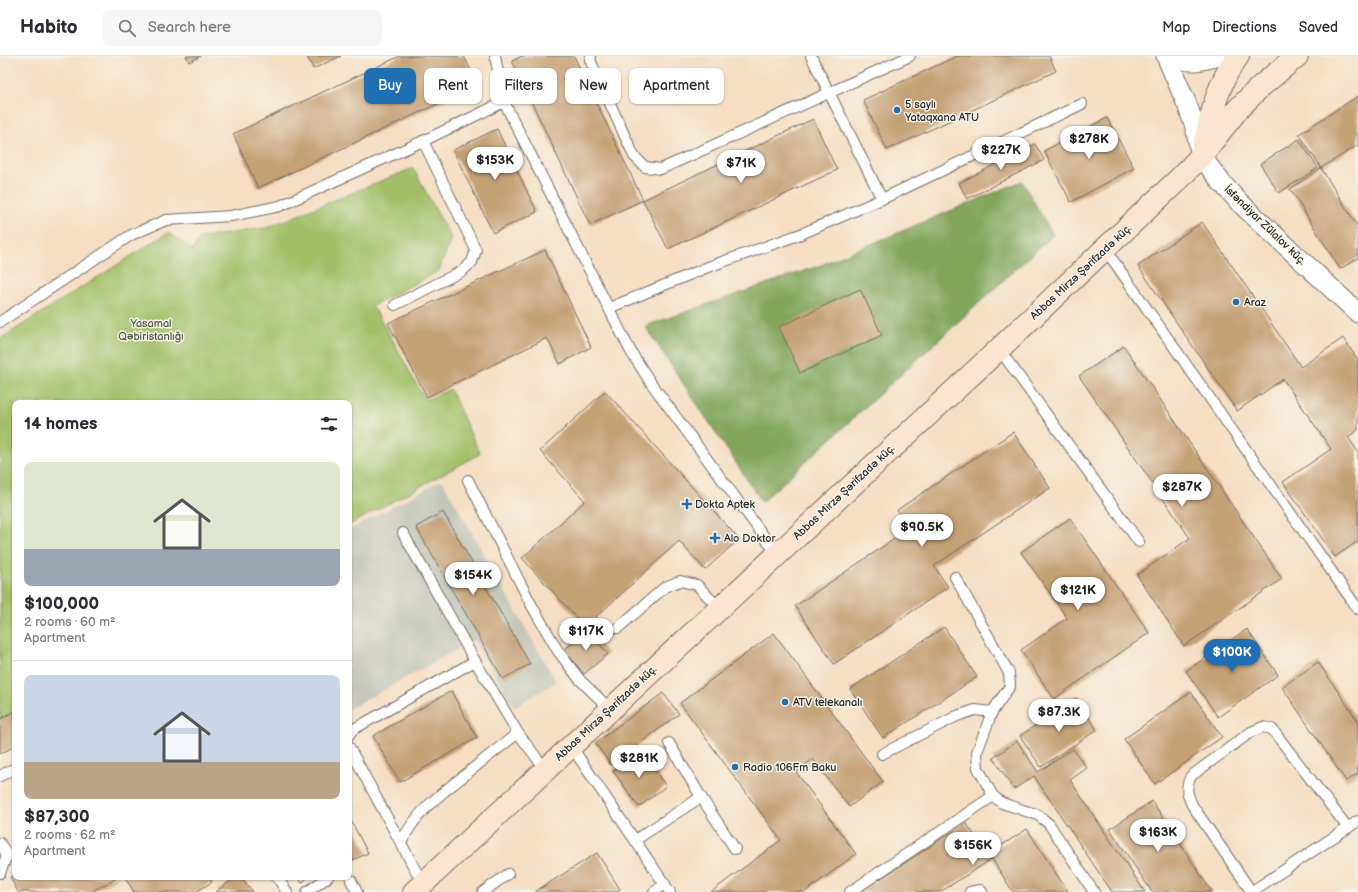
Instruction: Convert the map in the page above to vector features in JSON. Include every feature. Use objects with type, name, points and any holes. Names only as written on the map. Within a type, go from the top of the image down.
[{"type":"main road","name":"Abbas Mirzə Şərifzadə küç.","points":[[1201,156],[1217,94],[1226,73],[1238,56]]},
{"type":"main road","name":"Abbas Mirzə Şərifzadə küç.","points":[[419,888],[1105,249],[1201,156],[1238,109],[1260,87],[1297,56]]},
{"type":"street","name":"İsfəndiyar Zülalov küç.","points":[[1166,56],[1188,107],[1195,127],[1201,156],[1239,202],[1358,313]]},
{"type":"street","points":[[1174,56],[1188,62],[1219,56]]},
{"type":"lane","points":[[495,56],[497,68]]},
{"type":"lane","points":[[591,56],[590,60],[634,156],[645,167],[661,169],[910,56]]},
{"type":"lane","points":[[811,56],[882,199]]},
{"type":"lane","points":[[0,322],[131,235],[166,220],[231,216],[280,206],[423,141],[500,104]]},
{"type":"lane","points":[[505,104],[631,352],[651,383],[777,554]]},
{"type":"lane","points":[[609,308],[708,267],[802,234],[882,199],[1082,104]]},
{"type":"lane","points":[[395,304],[462,271],[472,262],[476,250],[423,141]]},
{"type":"lane","points":[[1105,249],[1358,609]]},
{"type":"lane","points":[[999,349],[1139,542]]},
{"type":"lane","points":[[468,480],[532,606],[558,651],[580,680],[610,709]]},
{"type":"lane","points":[[403,533],[475,661],[518,733],[545,769]]},
{"type":"lane","points":[[956,577],[1009,673],[1010,686],[992,712],[977,752],[978,768],[993,796],[1002,803],[1038,815],[1049,824],[1094,892]]},
{"type":"lane","points":[[618,628],[665,587],[680,581],[696,585],[719,608]]},
{"type":"lane","points":[[352,730],[475,661]]},
{"type":"lane","points":[[882,754],[957,716],[975,710],[992,712]]},
{"type":"lane","points":[[1348,828],[1272,729],[1263,727],[1251,732],[1191,776],[1186,784],[1188,797],[1192,805],[1251,892],[1348,828],[1358,821]]},
{"type":"lane","points":[[401,843],[408,830],[422,811],[438,796],[518,733]]},
{"type":"lane","points":[[669,743],[701,797],[736,849]]},
{"type":"lane","points":[[571,746],[668,888],[654,892]]},
{"type":"lane","points":[[352,753],[401,843],[419,888]]},
{"type":"lane","points":[[0,776],[12,770]]},
{"type":"lane","points":[[850,892],[993,796]]},
{"type":"lane","points":[[636,840],[701,797]]},
{"type":"lane","points":[[0,843],[11,856],[0,873]]},
{"type":"lane","points":[[484,892],[508,874]]},
{"type":"lane","points":[[279,880],[287,892]]},
{"type":"lane","points":[[307,892],[324,880]]},
{"type":"lane","points":[[351,880],[357,892]]},
{"type":"lane","points":[[970,892],[980,890],[982,892]]},
{"type":"shaded area","points":[[442,480],[556,682],[514,707],[474,640],[352,707],[352,528]]},
{"type":"green space","name":"Yasamal Qəbiristanlığı","points":[[413,168],[451,238],[439,271],[372,306],[380,317],[426,400],[450,389],[480,454],[352,523],[352,400],[12,400],[12,713],[0,719],[0,339],[169,232],[193,251],[199,238],[266,228]]},
{"type":"green space","points":[[1022,181],[1053,235],[762,502],[645,326],[818,266]]},
{"type":"building","points":[[186,56],[201,56],[189,62]]},
{"type":"building","points":[[307,56],[341,56],[313,69]]},
{"type":"building","points":[[400,56],[464,56],[470,68],[424,68],[424,104],[437,104],[258,188],[233,134],[364,73],[364,104],[416,104],[416,68],[374,68]]},
{"type":"building","points":[[522,56],[574,56],[580,68],[565,68],[565,104],[597,104],[643,200],[590,225],[532,104],[557,104],[557,68],[515,68],[512,61]]},
{"type":"building","points":[[957,56],[1049,56],[1056,71],[887,150],[863,100]]},
{"type":"building","points":[[1358,96],[1358,145],[1321,168],[1299,134]]},
{"type":"building","points":[[1107,118],[1134,168],[1071,202],[1044,151]]},
{"type":"building","points":[[813,119],[837,170],[668,249],[643,200]]},
{"type":"building","points":[[497,129],[537,212],[493,233],[453,150]]},
{"type":"building","points":[[1299,139],[1318,168],[1279,193],[1260,164]]},
{"type":"building","points":[[1035,144],[1044,160],[967,199],[959,183]]},
{"type":"building","points":[[1321,168],[1358,227],[1358,258],[1340,269],[1290,189]]},
{"type":"building","points":[[1202,222],[1301,367],[1343,338],[1358,360],[1358,430],[1348,437],[1358,452],[1358,541],[1335,557],[1283,482],[1331,449],[1283,379],[1237,411],[1138,266]]},
{"type":"building","points":[[545,250],[591,347],[560,364],[547,338],[427,397],[388,323]]},
{"type":"building","points":[[860,289],[882,335],[800,373],[779,327]]},
{"type":"building","points":[[1124,346],[1282,579],[1184,646],[1137,575],[1190,538],[1079,376]]},
{"type":"building","points":[[605,391],[739,539],[705,570],[679,541],[585,627],[522,558],[585,501],[540,451]]},
{"type":"building","points":[[1013,432],[1050,488],[934,566],[948,587],[834,664],[795,606],[909,529],[897,510]]},
{"type":"building","points":[[443,512],[530,664],[503,679],[416,527]]},
{"type":"building","points":[[1070,518],[1149,633],[1054,699],[1021,650],[1067,618],[1021,552]]},
{"type":"building","points":[[944,627],[977,677],[883,738],[850,689]]},
{"type":"building","points":[[1247,629],[1278,675],[1218,717],[1186,671]]},
{"type":"building","points":[[588,630],[608,654],[584,674],[564,650]]},
{"type":"building","points":[[774,633],[883,782],[849,807],[813,759],[796,772],[856,854],[805,892],[711,892],[781,840],[680,703]]},
{"type":"building","points":[[1318,662],[1358,721],[1358,774],[1346,781],[1282,687]]},
{"type":"building","points":[[451,691],[477,738],[400,782],[373,736]]},
{"type":"building","points":[[1191,692],[1222,737],[1155,784],[1124,739]]},
{"type":"building","points":[[663,693],[679,714],[611,765],[595,743]]},
{"type":"building","points":[[1076,698],[1097,730],[1041,767],[1020,736]]},
{"type":"building","points":[[12,713],[12,748],[0,754],[0,719]]},
{"type":"building","points":[[1017,741],[1038,772],[1073,749],[1087,768],[1070,780],[1145,892],[1112,892],[1034,776],[1014,789],[993,758]]},
{"type":"building","points":[[640,751],[666,786],[639,807],[613,771]]},
{"type":"building","points":[[1152,801],[1212,892],[1152,892],[1110,829]]},
{"type":"building","points":[[352,823],[368,853],[352,861]]},
{"type":"building","points":[[966,823],[988,854],[1027,829],[1068,892],[1013,892],[992,859],[940,892],[860,892]]},
{"type":"building","points":[[597,853],[620,889],[615,892],[536,892],[536,891]]},
{"type":"building","points":[[12,876],[12,880],[113,880],[91,892],[18,892],[10,877]]},
{"type":"building","points":[[127,880],[211,880],[212,882],[196,892],[134,892]]},
{"type":"building","points":[[232,880],[243,880],[253,892],[216,892]]},
{"type":"place","name":"5 saylı Yataqxana ATU","points":[[897,110]]},
{"type":"place","name":"Araz","points":[[1236,302]]},
{"type":"place","name":"Dokta Aptek","points":[[687,504]]},
{"type":"place","name":"Alo Doktor","points":[[715,538]]},
{"type":"place","name":"ATV telekanalı","points":[[785,702]]},
{"type":"place","name":"Radio 106Fm Baku","points":[[735,767]]}]
